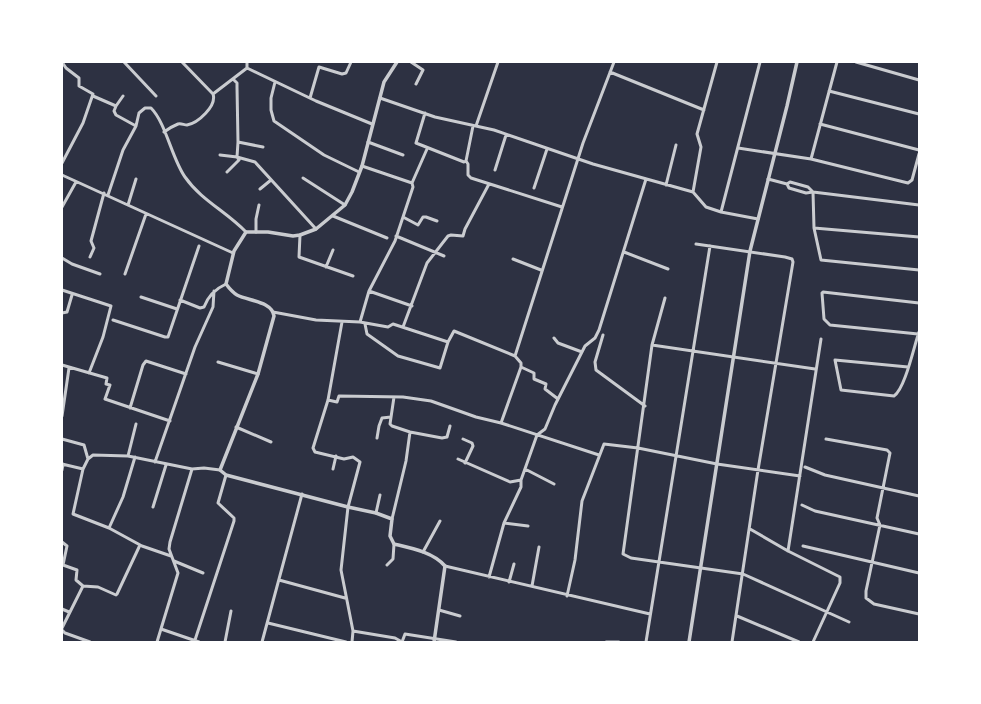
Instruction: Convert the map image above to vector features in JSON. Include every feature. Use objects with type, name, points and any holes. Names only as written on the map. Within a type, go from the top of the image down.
[{"type":"street","points":[[62,62],[66,68],[79,78],[79,86],[92,93],[93,96],[116,106]]},
{"type":"street","points":[[124,62],[156,96]]},
{"type":"street","points":[[164,132],[179,123],[187,125],[206,113],[213,102],[213,94],[182,62]]},
{"type":"street","points":[[247,62],[247,68]]},
{"type":"street","points":[[310,98],[319,67],[342,74],[347,71],[351,62]]},
{"type":"street","points":[[108,195],[123,150],[136,126],[141,110],[151,108],[164,132],[184,176],[213,206],[239,224],[246,232],[300,235],[316,229],[345,205],[362,166],[384,82],[397,62]]},
{"type":"street","points":[[411,62],[423,70],[416,84]]},
{"type":"street","points":[[498,62],[474,126],[466,161],[468,164],[469,177],[562,207]]},
{"type":"street","points":[[515,356],[541,270],[578,158],[614,62]]},
{"type":"street","points":[[692,192],[701,147],[697,134],[717,62]]},
{"type":"street","points":[[721,212],[760,62]]},
{"type":"street","points":[[689,642],[750,250],[788,106],[797,62]]},
{"type":"street","points":[[811,159],[837,62]]},
{"type":"street","points":[[856,62],[919,80]]},
{"type":"street","points":[[213,94],[247,68]]},
{"type":"street","points":[[247,68],[310,98],[372,124]]},
{"type":"street","points":[[610,72],[704,110]]},
{"type":"street","points":[[227,172],[239,160],[237,83],[233,79]]},
{"type":"street","points":[[275,82],[271,98],[271,110],[274,121],[324,155],[359,172]]},
{"type":"street","points":[[829,91],[919,114]]},
{"type":"street","points":[[62,163],[83,123],[93,96]]},
{"type":"street","points":[[123,96],[114,112],[116,115],[136,126]]},
{"type":"street","points":[[380,98],[425,114],[506,135],[547,149],[692,192],[702,205],[721,212],[758,219]]},
{"type":"street","points":[[425,114],[416,141],[418,145],[466,161]]},
{"type":"street","points":[[820,124],[919,150]]},
{"type":"street","points":[[495,170],[506,135]]},
{"type":"street","points":[[238,142],[263,147]]},
{"type":"street","points":[[368,142],[403,155]]},
{"type":"street","points":[[666,185],[676,145]]},
{"type":"street","points":[[738,148],[774,157],[811,159],[908,183],[912,180],[919,154]]},
{"type":"street","points":[[360,322],[369,291],[396,236],[413,189],[412,183],[427,149]]},
{"type":"street","points":[[534,188],[547,149]]},
{"type":"street","points":[[220,155],[238,157],[255,162],[316,229]]},
{"type":"street","points":[[362,166],[412,183]]},
{"type":"street","points":[[62,175],[233,253]]},
{"type":"street","points":[[303,178],[345,205]]},
{"type":"street","points":[[128,205],[136,179]]},
{"type":"street","points":[[488,577],[504,523],[521,487],[521,480],[537,435],[545,429],[558,399],[582,352],[588,342],[595,338],[599,330],[646,179]]},
{"type":"street","points":[[768,179],[787,184],[790,182],[808,187],[813,192],[814,228],[821,260],[919,270]]},
{"type":"street","points":[[260,189],[271,180]]},
{"type":"street","points":[[62,207],[76,182]]},
{"type":"street","points":[[404,327],[425,267],[448,236],[463,236],[465,229],[489,184]]},
{"type":"street","points":[[787,184],[789,188],[806,193],[813,192],[919,205]]},
{"type":"street","points":[[90,257],[94,248],[91,240],[104,193]]},
{"type":"street","points":[[256,232],[256,219],[259,205]]},
{"type":"street","points":[[125,274],[146,214]]},
{"type":"street","points":[[333,216],[387,238]]},
{"type":"street","points":[[403,217],[418,226],[422,217],[437,221]]},
{"type":"street","points":[[814,228],[919,237]]},
{"type":"street","points":[[246,232],[239,240],[233,253],[226,284],[230,290],[237,295],[267,306],[273,312],[316,320],[360,322],[388,327],[393,324],[448,342]]},
{"type":"street","points":[[300,235],[299,257],[353,276]]},
{"type":"street","points":[[396,236],[444,256]]},
{"type":"street","points":[[696,244],[750,250],[792,259],[732,642]]},
{"type":"street","points":[[113,320],[165,337],[170,334],[199,246]]},
{"type":"street","points":[[646,642],[710,246]]},
{"type":"street","points":[[326,267],[333,250]]},
{"type":"street","points":[[624,252],[668,269]]},
{"type":"street","points":[[62,258],[72,264],[100,274]]},
{"type":"street","points":[[513,259],[541,270]]},
{"type":"street","points":[[180,300],[200,308],[204,307],[208,298],[214,291],[226,284]]},
{"type":"street","points":[[62,290],[72,295],[111,306],[89,373]]},
{"type":"street","points":[[155,462],[186,374],[213,307],[214,291]]},
{"type":"street","points":[[369,291],[412,306]]},
{"type":"street","points":[[908,367],[835,360],[842,390],[894,396],[900,391],[908,367],[919,333],[830,325],[824,319],[822,293],[919,303]]},
{"type":"street","points":[[62,313],[67,312],[72,295]]},
{"type":"street","points":[[141,297],[177,309]]},
{"type":"street","points":[[665,298],[652,345],[645,406],[623,554],[631,558],[743,574],[849,622]]},
{"type":"street","points":[[220,470],[258,374],[274,321],[273,312]]},
{"type":"street","points":[[342,322],[328,400],[313,448],[315,452],[344,459],[353,457],[359,460],[361,464],[348,507],[341,570],[345,598],[353,631],[352,642]]},
{"type":"street","points":[[366,324],[367,334],[398,356],[440,368],[448,342],[454,331],[515,356],[521,363],[521,367],[501,422]]},
{"type":"street","points":[[603,335],[594,362],[596,370],[645,406]]},
{"type":"street","points":[[554,338],[558,343],[582,352]]},
{"type":"street","points":[[788,551],[815,369],[821,339]]},
{"type":"street","points":[[652,345],[815,369]]},
{"type":"street","points":[[130,408],[143,365],[146,361],[186,374]]},
{"type":"street","points":[[218,362],[258,374]]},
{"type":"street","points":[[62,365],[107,378],[106,384],[110,385],[105,399],[170,421]]},
{"type":"street","points":[[521,367],[534,373],[534,379],[546,384],[545,389],[558,399]]},
{"type":"street","points":[[62,416],[69,368]]},
{"type":"street","points":[[328,400],[337,402],[339,396],[394,397],[431,401],[476,417],[501,422],[599,455]]},
{"type":"street","points":[[394,397],[391,417],[392,426],[410,432],[445,438],[450,426]]},
{"type":"street","points":[[377,438],[382,418],[391,417]]},
{"type":"street","points":[[128,456],[136,424]]},
{"type":"street","points":[[236,427],[271,442]]},
{"type":"street","points":[[387,565],[393,559],[394,544],[390,536],[392,519],[406,461],[410,432]]},
{"type":"street","points":[[62,439],[84,445],[88,459]]},
{"type":"street","points":[[463,439],[472,443],[473,446],[465,463]]},
{"type":"street","points":[[826,439],[887,450],[890,453],[877,518],[880,525],[866,590],[868,601],[874,604],[919,614]]},
{"type":"street","points":[[567,596],[575,560],[582,501],[599,455],[606,444],[638,448],[717,464],[800,476]]},
{"type":"street","points":[[171,556],[140,545],[110,528],[73,512],[83,469],[88,459],[94,455],[128,456],[166,465],[192,469],[204,468],[220,470],[226,475],[376,513],[392,519]]},
{"type":"street","points":[[333,469],[336,456]]},
{"type":"street","points":[[110,528],[123,497],[135,457]]},
{"type":"street","points":[[458,459],[510,482],[521,480]]},
{"type":"street","points":[[62,470],[63,464],[83,469]]},
{"type":"street","points":[[153,507],[166,465]]},
{"type":"street","points":[[805,466],[825,475],[919,496]]},
{"type":"street","points":[[157,642],[178,573],[169,549],[170,542],[192,469]]},
{"type":"street","points":[[525,469],[554,484]]},
{"type":"street","points":[[161,629],[197,641],[234,521],[234,518],[218,503],[226,475]]},
{"type":"street","points":[[262,642],[302,494]]},
{"type":"street","points":[[376,513],[380,495]]},
{"type":"street","points":[[802,505],[814,511],[919,534]]},
{"type":"street","points":[[423,552],[440,521]]},
{"type":"street","points":[[504,523],[528,526]]},
{"type":"street","points":[[750,529],[788,551],[840,577],[840,583],[828,612],[813,642]]},
{"type":"street","points":[[62,542],[67,546],[63,565],[77,570],[76,580],[83,586],[98,587],[116,595],[140,545]]},
{"type":"street","points":[[394,544],[423,552],[441,561],[445,566],[509,582],[532,586],[567,596],[650,614]]},
{"type":"street","points":[[803,546],[919,573]]},
{"type":"street","points":[[532,586],[539,547]]},
{"type":"street","points":[[174,561],[203,573]]},
{"type":"street","points":[[509,582],[514,564]]},
{"type":"street","points":[[435,640],[445,566]]},
{"type":"street","points":[[279,580],[345,598]]},
{"type":"street","points":[[83,586],[69,612],[62,630],[90,642]]},
{"type":"street","points":[[62,609],[69,612]]},
{"type":"street","points":[[439,610],[460,616]]},
{"type":"street","points":[[225,642],[231,611]]},
{"type":"street","points":[[737,616],[799,642]]},
{"type":"street","points":[[268,622],[346,642]]},
{"type":"street","points":[[353,631],[395,638],[395,640],[402,642],[405,634],[435,640],[456,642]]},
{"type":"street","points":[[606,642],[619,642]]}]
